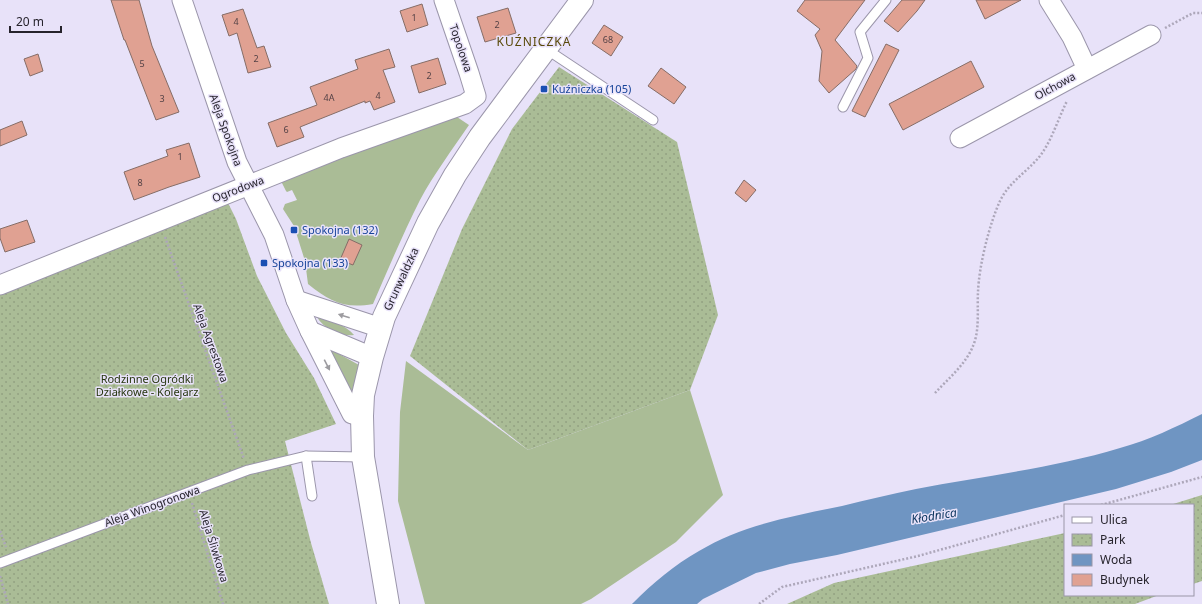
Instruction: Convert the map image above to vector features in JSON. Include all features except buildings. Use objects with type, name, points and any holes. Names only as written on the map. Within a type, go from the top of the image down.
[{"type":"street","name":"Aleja Spokojna","points":[[182,0],[237,162],[274,235],[296,300],[352,414],[362,416]]},
{"type":"street","name":"Topolowa","points":[[444,0],[476,96]]},
{"type":"street","name":"Grunwaldzka","points":[[388,604],[363,457],[362,416],[363,395],[384,317],[428,223],[455,175],[480,137],[582,0]]},
{"type":"street","points":[[1049,0],[1072,37],[1080,72]]},
{"type":"street","name":"Olchowa","points":[[960,138],[1080,72],[1151,36]]},
{"type":"street","name":"Ogrodowa","points":[[0,284],[341,148],[465,104],[476,96]]},
{"type":"street","points":[[296,300],[381,328]]},
{"type":"street","points":[[310,331],[372,357]]},
{"type":"lane","points":[[843,107],[868,58],[860,32],[886,0]]},
{"type":"lane","points":[[546,49],[653,120]]},
{"type":"lane","points":[[306,456],[312,496]]},
{"type":"lane","name":"Aleja Winogronowa","points":[[0,563],[248,470],[306,456],[363,457]]},
{"type":"path","points":[[1151,36],[1193,14],[1202,13]]},
{"type":"path","points":[[936,393],[967,358],[974,346],[979,274],[991,225],[1000,201],[1008,187],[1040,156],[1048,144],[1080,72]]},
{"type":"path","name":"Aleja Agrestowa","points":[[158,221],[248,470]]},
{"type":"path","points":[[1105,504],[1202,477]]},
{"type":"path","name":"Aleja Śliwkowa","points":[[189,493],[223,604]]},
{"type":"path","points":[[759,604],[782,587],[918,556],[1064,515]]},
{"type":"path","points":[[0,530],[11,559]]},
{"type":"path","points":[[0,575],[8,604]]},
{"type":"green space","points":[[559,67],[677,142],[718,315],[690,390],[528,450],[410,356],[462,229],[512,129]]},
{"type":"green space","points":[[454,115],[469,125],[425,190],[373,304],[354,306],[338,303],[331,300],[308,284],[305,261],[294,226],[283,209],[285,204],[297,200],[292,190],[286,191],[280,179]]},
{"type":"green space","name":"Rodzinne Ogródki Działkowe - Kolejarz","points":[[227,201],[236,219],[257,276],[286,333],[314,378],[336,424],[285,441],[311,543],[329,604],[0,604],[0,280]]},
{"type":"green space","points":[[317,317],[332,321],[347,328],[354,335],[344,335],[333,331],[324,325]]},
{"type":"green space","points":[[330,349],[359,365],[354,393],[328,350]]},
{"type":"green space","points":[[406,361],[528,450],[690,390],[723,495],[676,542],[591,599],[581,604],[425,604],[398,501],[400,412]]},
{"type":"green space","points":[[1202,495],[1202,581],[1194,584],[1194,504],[1173,504]]},
{"type":"green space","points":[[1064,533],[1064,596],[1156,596],[1135,604],[787,604],[834,583]]},
{"type":"water","name":"Kłodnica","points":[[1202,414],[1202,460],[1171,472],[1116,489],[756,573],[703,599],[697,604],[632,604],[664,575],[690,556],[733,534],[768,522],[907,491],[1019,471],[1095,455],[1131,445],[1152,437]]},
{"type":"place","name":"Kuźniczka (105)","points":[[544,89]]},
{"type":"place","name":"Spokojna (132)","points":[[294,230]]},
{"type":"place","name":"Spokojna (133)","points":[[264,263]]},
{"type":"district","name":"KUŹNICZKA","points":[[534,42]]}]
